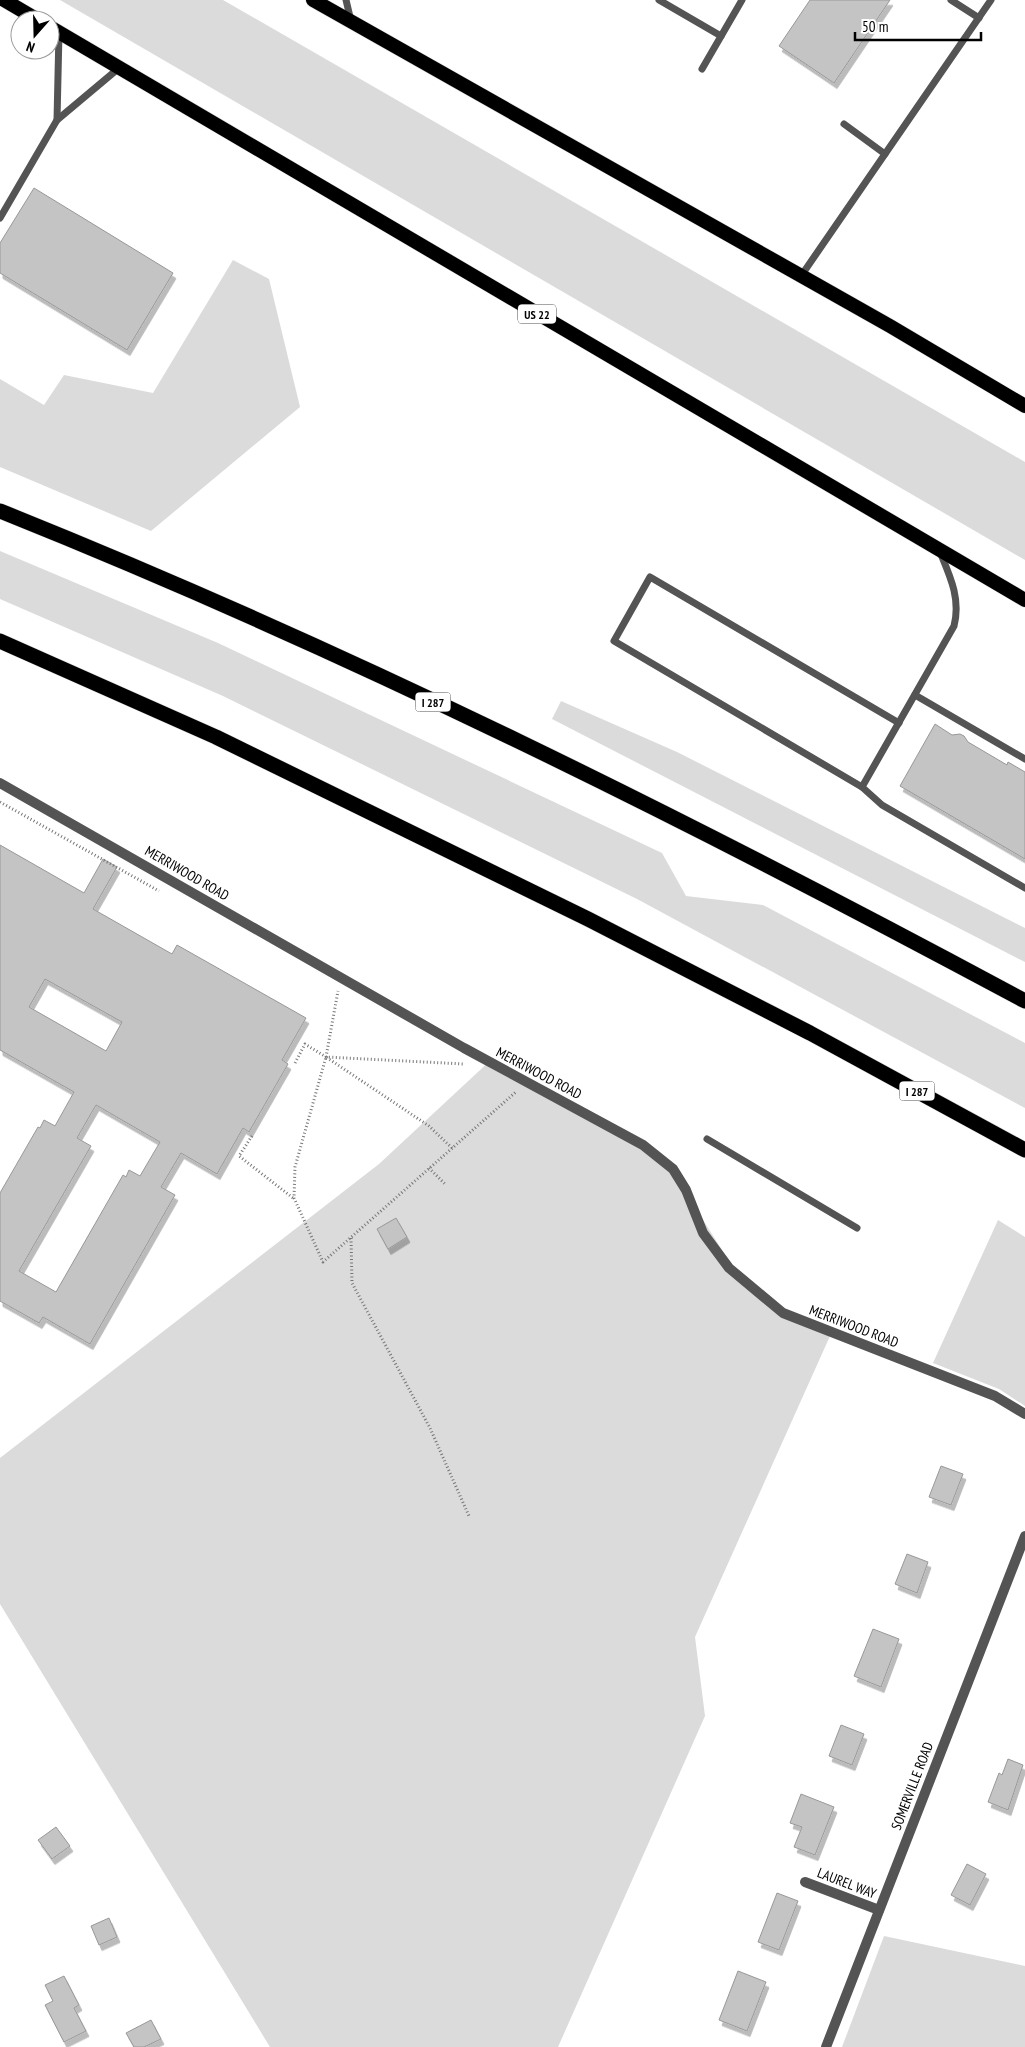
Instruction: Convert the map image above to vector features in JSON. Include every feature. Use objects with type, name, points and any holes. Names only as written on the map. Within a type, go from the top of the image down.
[{"type":"highway","points":[[4,0],[21,10]]},
{"type":"highway","points":[[313,0],[1025,406]]},
{"type":"highway","name":"US 22","points":[[60,33],[1025,600]]},
{"type":"highway","name":"I 287","points":[[0,511],[125,562],[517,741],[840,902],[1025,1001]]},
{"type":"highway","name":"I 287","points":[[0,641],[216,737],[579,915],[810,1033],[1025,1150]]},
{"type":"street","name":"MERRIWOOD ROAD","points":[[0,783],[527,1082],[643,1145],[673,1170],[686,1190],[703,1233],[729,1268],[783,1313],[995,1396],[1025,1414]]},
{"type":"street","name":"SOMERVILLE ROAD","points":[[826,2047],[1025,1536]]},
{"type":"street","name":"LAUREL WAY","points":[[805,1882],[879,1910]]},
{"type":"lane","points":[[346,0],[351,22]]},
{"type":"lane","points":[[659,0],[721,36]]},
{"type":"lane","points":[[702,69],[742,0]]},
{"type":"lane","points":[[952,0],[979,18]]},
{"type":"lane","points":[[800,276],[991,0]]},
{"type":"lane","points":[[55,60],[57,120]]},
{"type":"lane","points":[[0,218],[3,208],[57,120],[119,68]]},
{"type":"lane","points":[[844,124],[885,154]]},
{"type":"lane","points":[[862,787],[954,626],[957,615],[954,586],[939,549]]},
{"type":"lane","points":[[899,723],[650,577],[614,640],[862,787],[882,806],[1025,888]]},
{"type":"lane","points":[[915,695],[1025,759]]},
{"type":"lane","points":[[707,1139],[857,1228]]},
{"type":"path","points":[[338,991],[326,1057],[294,1166],[294,1198],[322,1262],[527,1082]]},
{"type":"path","points":[[295,1062],[305,1044],[429,1126],[452,1148]]},
{"type":"path","points":[[326,1057],[467,1064]]},
{"type":"path","points":[[508,1087],[516,1092]]},
{"type":"path","points":[[252,1136],[240,1156],[294,1198]]},
{"type":"path","points":[[429,1168],[445,1184]]},
{"type":"path","points":[[351,1237],[352,1283],[430,1428],[469,1516]]},
{"type":"shaded area","points":[[60,0],[223,0],[1025,462],[1025,560]]},
{"type":"shaded area","points":[[233,260],[269,279],[300,407],[151,531],[0,467],[0,379],[44,405],[64,375],[153,393]]},
{"type":"shaded area","points":[[0,551],[218,643],[662,853],[686,896],[763,905],[1025,1043],[1025,1108],[637,899],[223,696],[0,599]]},
{"type":"shaded area","points":[[561,701],[677,752],[1025,928],[1025,962],[552,719]]},
{"type":"shaded area","points":[[493,1058],[664,1158],[746,1288],[830,1336],[695,1637],[705,1716],[558,2047],[270,2047],[0,1604],[0,1458],[379,1164]]},
{"type":"shaded area","points":[[998,1220],[1025,1237],[1025,1406],[999,1389],[933,1363]]},
{"type":"shaded area","points":[[884,1936],[1025,1966],[1025,2047],[842,2047]]},
{"type":"building","points":[[810,0],[890,0],[834,83],[779,46]]},
{"type":"building","points":[[34,188],[173,273],[127,350],[0,273],[0,243]]},
{"type":"building","points":[[935,724],[952,735],[960,734],[964,736],[968,742],[1007,765],[1008,762],[1025,772],[1025,859],[900,786]]},
{"type":"building","points":[[0,845],[84,893],[103,859],[117,867],[93,909],[172,954],[177,945],[306,1018],[282,1060],[288,1064],[249,1132],[243,1128],[217,1174],[181,1153],[161,1187],[175,1195],[90,1344],[43,1317],[39,1323],[0,1301],[0,1193],[38,1127],[40,1128],[44,1120],[55,1126],[74,1092],[0,1050]],"holes":[[[45,979],[122,1022],[106,1051],[29,1007]],[[96,1105],[160,1142],[140,1176],[129,1170],[126,1177],[123,1175],[56,1292],[19,1271],[91,1146],[77,1138]]]},
{"type":"building","points":[[396,1218],[407,1237],[388,1249],[377,1229]]},
{"type":"building","points":[[941,1466],[963,1474],[951,1505],[929,1497]]},
{"type":"building","points":[[907,1554],[928,1562],[917,1593],[895,1584]]},
{"type":"building","points":[[873,1629],[899,1639],[881,1687],[854,1676]]},
{"type":"building","points":[[841,1725],[864,1734],[852,1765],[829,1756]]},
{"type":"building","points":[[1008,1759],[1023,1765],[1008,1810],[988,1802],[999,1773],[1002,1775]]},
{"type":"building","points":[[801,1794],[834,1807],[815,1855],[794,1847],[802,1827],[790,1823]]},
{"type":"building","points":[[56,1827],[70,1846],[52,1859],[38,1840]]},
{"type":"building","points":[[967,1864],[986,1874],[970,1905],[951,1895]]},
{"type":"building","points":[[777,1893],[798,1901],[779,1950],[758,1942]]},
{"type":"building","points":[[109,1918],[117,1937],[99,1945],[91,1926]]},
{"type":"building","points":[[738,1971],[766,1982],[747,2031],[719,2020]]},
{"type":"building","points":[[64,1976],[79,2005],[74,2008],[86,2031],[64,2042],[45,2005],[53,2001],[45,1985]]},
{"type":"building","points":[[151,2020],[161,2039],[144,2047],[134,2047],[126,2033]]}]
